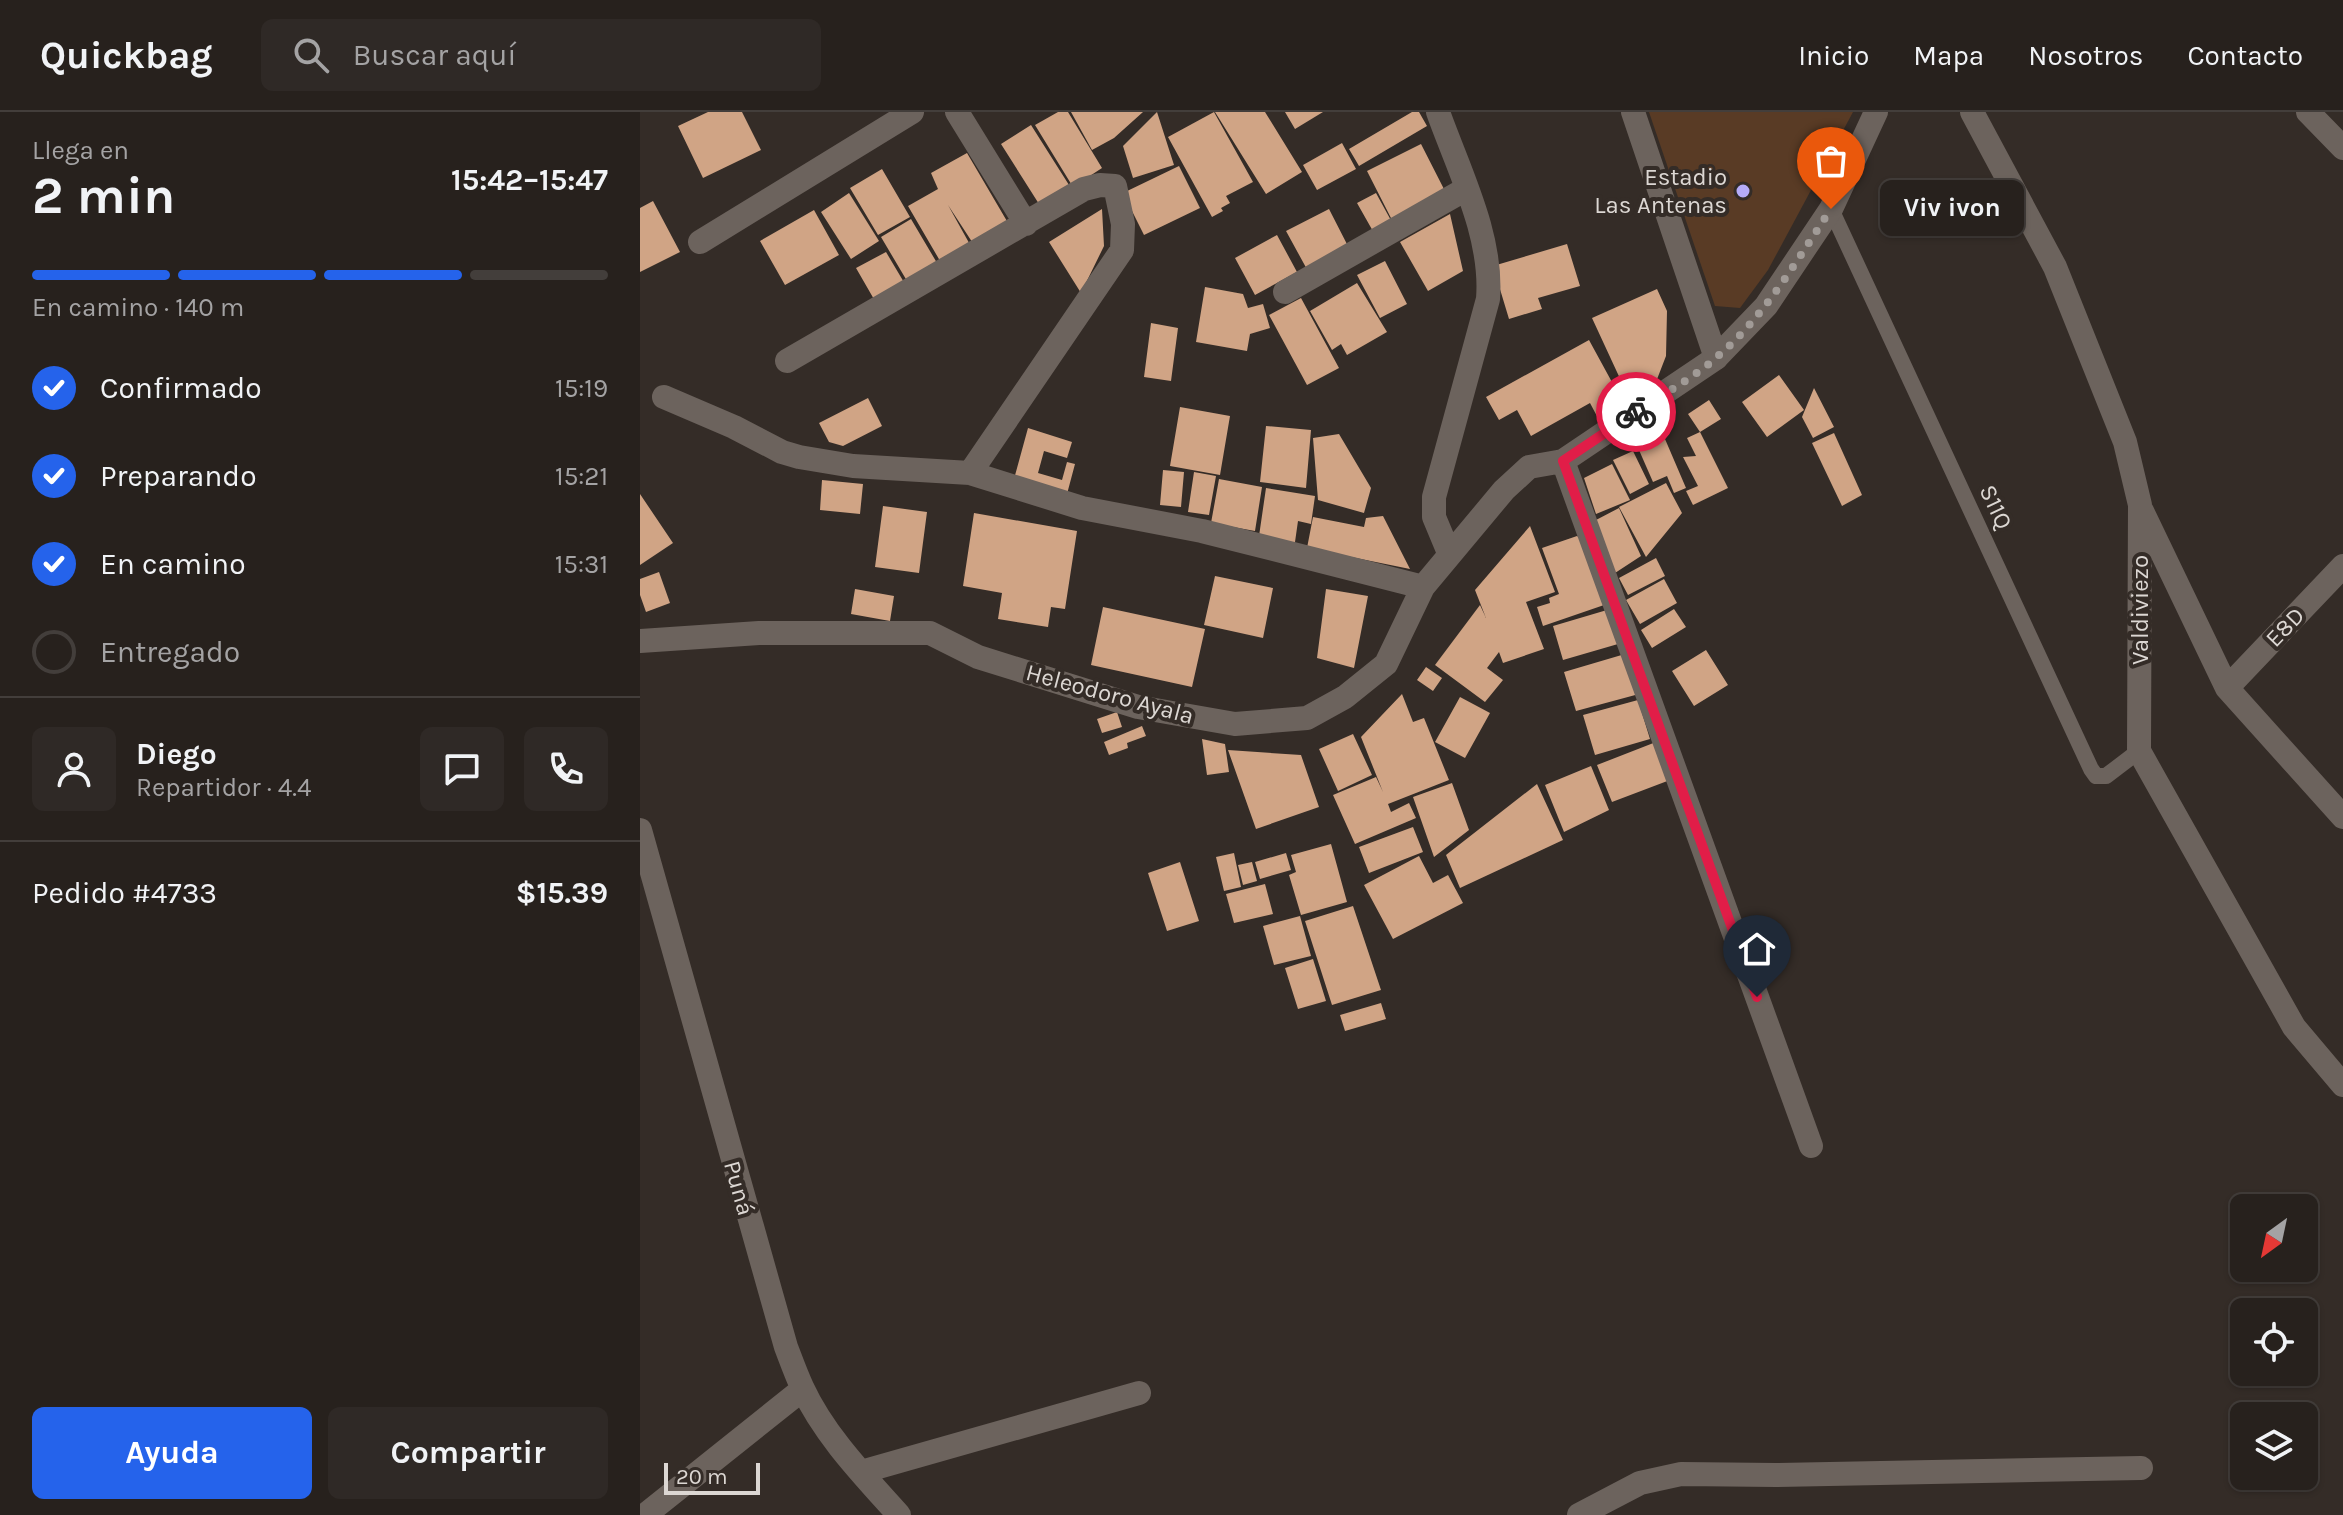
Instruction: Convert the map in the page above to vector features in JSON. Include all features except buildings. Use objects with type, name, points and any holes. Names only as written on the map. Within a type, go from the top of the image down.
[{"type":"street","points":[[700,242],[912,112]]},
{"type":"street","points":[[957,112],[1026,224]]},
{"type":"street","points":[[1438,112],[1479,221],[1489,283],[1488,299],[1434,497],[1434,517],[1449,553]]},
{"type":"street","points":[[1633,112],[1716,358]]},
{"type":"street","name":"Heleodoro Ayala","points":[[640,641],[759,633],[930,633],[978,657],[1138,707],[1235,724],[1307,718],[1345,697],[1386,664],[1423,587],[1504,490],[1529,467],[1563,461],[1716,358],[1766,306],[1831,209],[1876,112]]},
{"type":"street","name":"Valdiviezo","points":[[1972,112],[2055,267],[2125,442],[2140,505],[2139,751],[2294,1027],[2343,1085]]},
{"type":"street","points":[[2308,112],[2343,148]]},
{"type":"street","points":[[787,361],[1084,189],[1100,185],[1115,186],[1123,224],[1122,250],[970,473]]},
{"type":"street","points":[[1285,292],[1466,189]]},
{"type":"street","points":[[664,397],[799,457],[853,466],[970,473],[1082,508],[1202,531],[1423,587]]},
{"type":"street","points":[[1563,461],[1811,1146]]},
{"type":"street","points":[[2140,505],[2227,688],[2343,817]]},
{"type":"street","name":"E8D","points":[[2227,688],[2343,566]]},
{"type":"street","name":"Puná","points":[[640,830],[650,914],[772,1304],[803,1389],[826,1427],[899,1515]]},
{"type":"street","points":[[645,1515],[803,1389]]},
{"type":"street","points":[[861,1472],[1139,1393]]},
{"type":"street","points":[[1579,1515],[1640,1483],[1681,1474],[2141,1468]]},
{"type":"lane","name":"S11Q","points":[[1831,209],[2091,769],[2096,776],[2106,776],[2139,751]]},
{"type":"shaded area","name":"Estadio Las Antenas","points":[[1649,112],[1853,112],[1768,270],[1740,308],[1715,306]]},
{"type":"way so far","points":[[1636,412],[1716,358],[1740,336],[1766,306],[1831,209]]},
{"type":"place","name":"Estadio Las Antenas","points":[[1743,191]]},
{"type":"place","name":"Viv ivon","points":[[1831,209]]},
{"type":"route","points":[[1636,412],[1563,461],[1757,997]]}]
